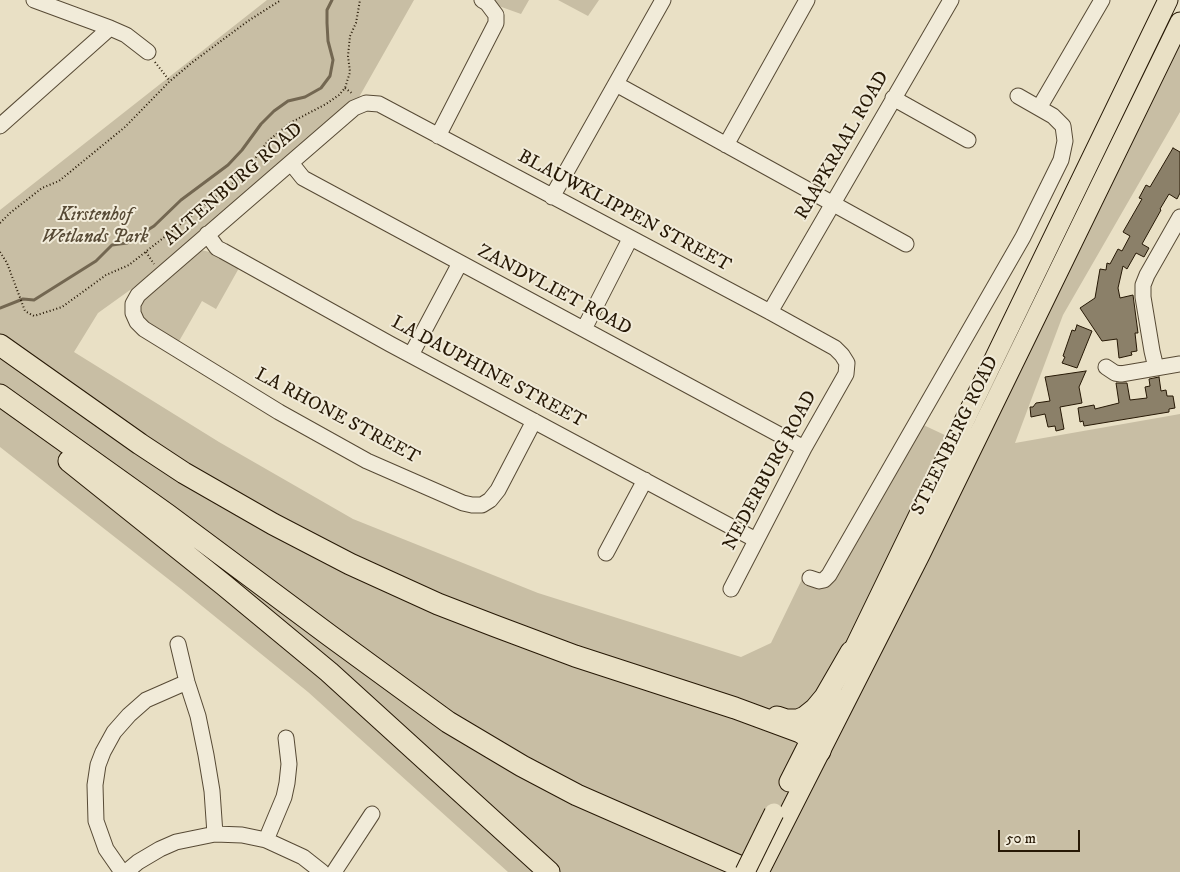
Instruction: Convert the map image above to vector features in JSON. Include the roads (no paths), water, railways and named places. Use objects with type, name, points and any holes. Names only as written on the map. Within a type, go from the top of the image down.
[{"type":"highway","points":[[0,345],[140,444],[273,524],[350,564],[438,604],[575,656],[735,708],[786,720],[798,720],[805,717],[825,697],[852,652]]},
{"type":"highway","points":[[0,395],[168,515],[440,716],[522,766],[577,795],[753,872]]},
{"type":"highway","points":[[0,406],[217,578],[314,660],[549,872]]},
{"type":"highway","points":[[735,708],[816,744]]},
{"type":"main road","name":"STEENBERG ROAD","points":[[816,744],[852,652],[1168,0]]},
{"type":"main road","name":"STEENBERG ROAD","points":[[745,872],[780,814],[920,554],[1180,22]]},
{"type":"main road","name":"STEENBERG ROAD","points":[[759,872],[780,814]]},
{"type":"street","points":[[34,0],[110,28],[126,36],[148,52]]},
{"type":"street","points":[[438,136],[494,30],[496,16],[487,3],[482,0]]},
{"type":"street","points":[[552,197],[663,0]]},
{"type":"street","points":[[726,145],[807,0]]},
{"type":"street","name":"RAAPKRAAL ROAD","points":[[770,312],[951,0]]},
{"type":"street","points":[[1039,108],[1102,0]]},
{"type":"street","points":[[0,126],[110,28]]},
{"type":"street","points":[[616,84],[906,244]]},
{"type":"street","points":[[810,578],[819,581],[829,576],[1023,236],[1061,160],[1066,141],[1064,126],[1052,116],[1018,96]]},
{"type":"street","points":[[894,98],[968,140]]},
{"type":"street","name":"BLAUWKLIPPEN STREET","points":[[366,103],[379,104],[835,348],[847,363],[846,374]]},
{"type":"street","name":"ALTENBURG ROAD","points":[[133,304],[138,295],[207,234],[354,108],[366,103]]},
{"type":"street","name":"ZANDVLIET ROAD","points":[[290,163],[303,178],[804,448]]},
{"type":"street","points":[[1156,368],[1144,306],[1143,286],[1147,275],[1180,217]]},
{"type":"street","name":"LA DAUPHINE STREET","points":[[207,234],[217,248],[222,251],[411,355],[756,540]]},
{"type":"street","points":[[584,329],[630,239]]},
{"type":"street","points":[[411,355],[460,263]]},
{"type":"street","name":"LA RHONE STREET","points":[[133,304],[133,313],[137,322],[144,329],[271,406],[367,461],[463,503],[482,505],[490,500],[498,490],[534,420]]},
{"type":"street","points":[[1106,367],[1121,374],[1180,364]]},
{"type":"street","name":"NEDERBURG ROAD","points":[[731,589],[804,448],[846,374]]},
{"type":"street","points":[[606,553],[645,480]]},
{"type":"street","points":[[178,644],[186,682],[198,716],[206,755],[212,791],[214,834]]},
{"type":"street","points":[[122,872],[106,848],[96,821],[95,785],[98,765],[114,732],[128,714],[146,700],[186,682]]},
{"type":"street","points":[[266,840],[284,797],[287,782],[289,764],[286,738]]},
{"type":"street","points":[[334,872],[372,814]]},
{"type":"street","points":[[126,872],[138,862],[176,842],[214,834],[242,835],[266,840],[303,857],[322,872]]},
{"type":"waterway","points":[[0,308],[23,299],[34,300],[96,261],[112,245],[127,243],[154,226],[181,200],[228,165],[274,111],[288,101],[305,97],[321,88],[330,76],[333,60],[328,41],[327,23],[327,10],[332,0]]},
{"type":"park label","name":"Kirstenhof Wetlands Park","points":[[95,227]]}]
